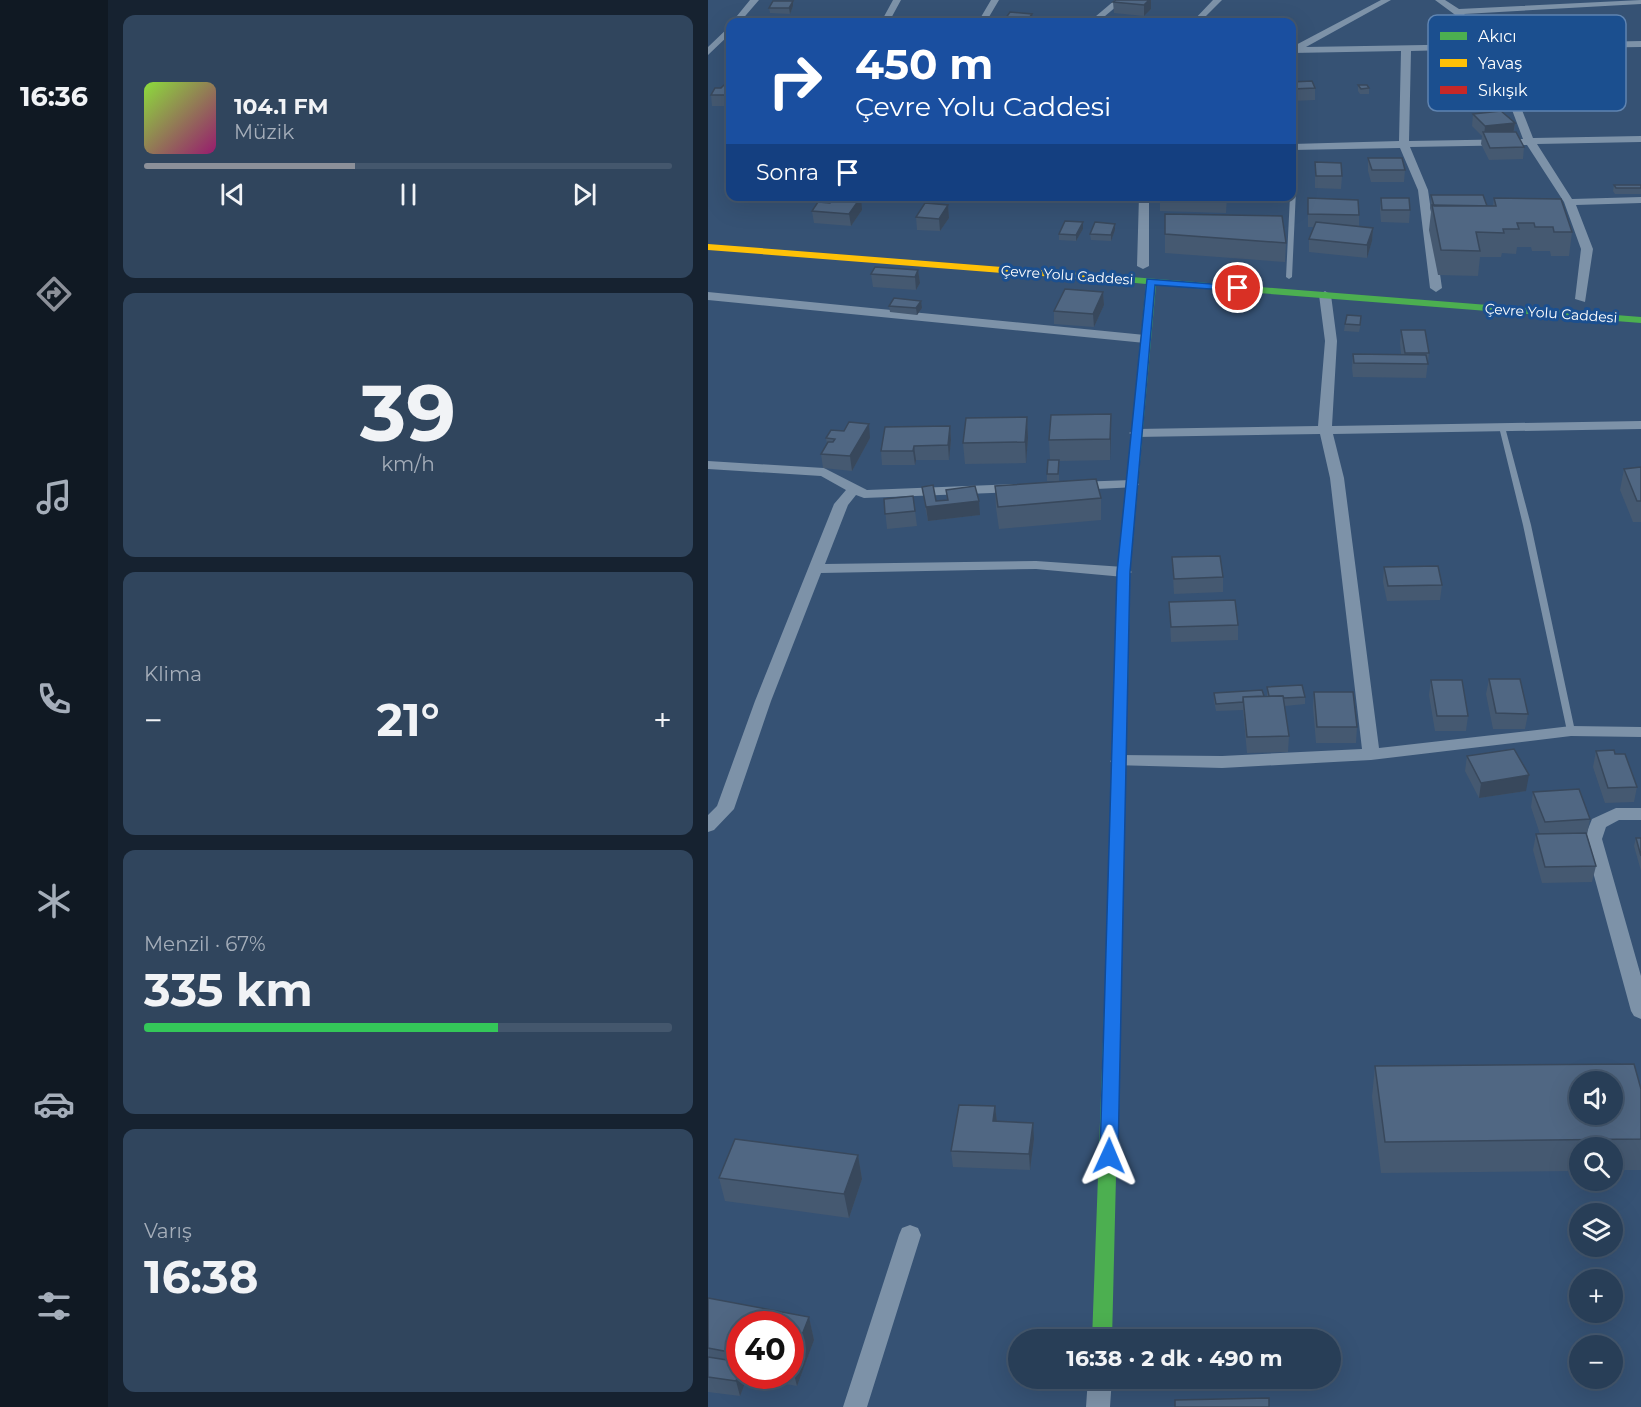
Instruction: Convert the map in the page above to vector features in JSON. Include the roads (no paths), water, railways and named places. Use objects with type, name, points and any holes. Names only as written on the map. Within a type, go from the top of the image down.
[{"type":"main road","points":[[708,233],[767,237]]},
{"type":"main road","name":"Çevre Yolu Caddesi","points":[[708,247],[1641,320]]},
{"type":"main road","points":[[1103,1329],[1124,572],[1151,282]]},
{"type":"street","points":[[739,18],[755,0]]},
{"type":"street","points":[[887,18],[897,0]]},
{"type":"street","points":[[985,18],[996,0]]},
{"type":"street","points":[[1098,18],[1120,0]]},
{"type":"street","points":[[1200,18],[1218,0]]},
{"type":"street","points":[[1296,48],[1387,0]]},
{"type":"street","points":[[1439,0],[1460,15]]},
{"type":"street","points":[[1457,12],[1641,1]]},
{"type":"street","points":[[708,41],[726,41]]},
{"type":"street","points":[[708,52],[726,41]]},
{"type":"street","points":[[1636,45],[1641,55]]},
{"type":"street","points":[[1406,48],[1404,145],[1423,190],[1436,288]]},
{"type":"street","points":[[1296,50],[1428,48]]},
{"type":"street","points":[[1517,111],[1529,140],[1569,202],[1587,249],[1582,299]]},
{"type":"street","points":[[1296,147],[1529,140],[1641,140]]},
{"type":"street","points":[[1569,202],[1641,200]]},
{"type":"street","points":[[1142,266],[1144,201]]},
{"type":"street","points":[[1325,295],[1330,341],[1325,429],[1337,478],[1371,754]]},
{"type":"street","points":[[708,296],[1145,339]]},
{"type":"street","points":[[1136,434],[1641,425]]},
{"type":"street","points":[[708,465],[824,471],[864,494],[1027,488]]},
{"type":"street","points":[[1062,486],[1132,484]]},
{"type":"street","points":[[708,826],[725,809],[764,701],[841,504],[854,489]]},
{"type":"street","points":[[817,569],[1036,565],[1124,572]]},
{"type":"street","points":[[1119,761],[1221,762],[1371,754],[1571,731],[1641,732]]},
{"type":"street","points":[[1641,814],[1616,814],[1598,823],[1593,839],[1641,1011]]},
{"type":"street","points":[[855,1407],[910,1235]]},
{"type":"street","points":[[1098,1407],[1099,1389]]},
{"type":"lane","points":[[1289,277],[1292,201]]},
{"type":"lane","points":[[1502,427],[1527,525],[1571,731]]}]
